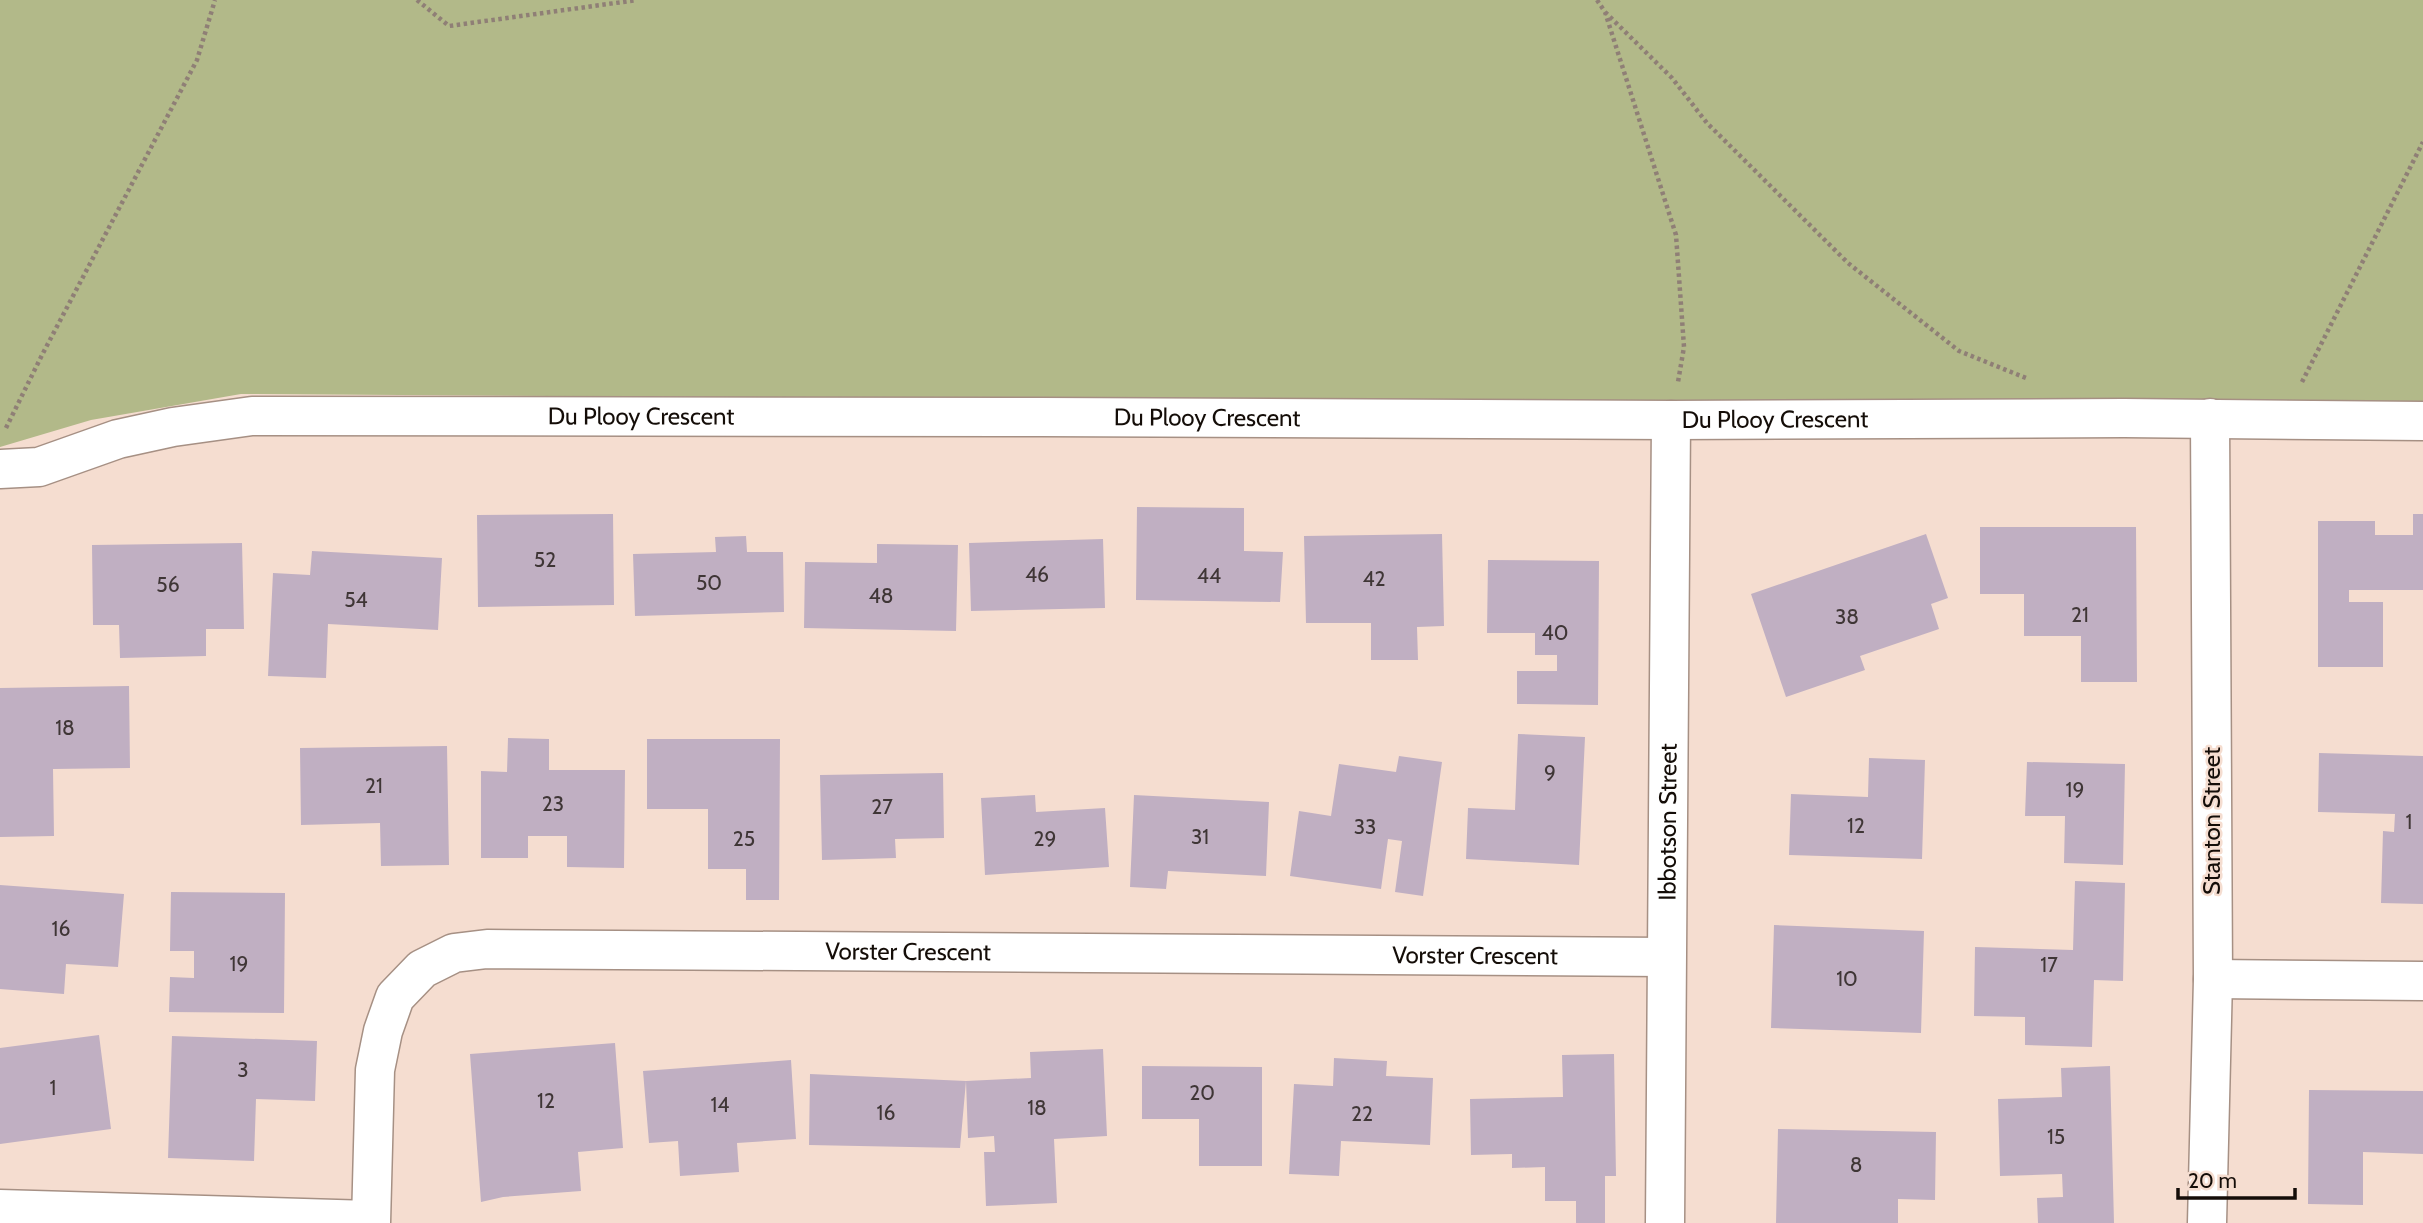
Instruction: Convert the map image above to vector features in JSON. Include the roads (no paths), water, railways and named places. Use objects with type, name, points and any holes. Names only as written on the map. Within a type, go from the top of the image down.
[{"type":"street","name":"Du Plooy Crescent","points":[[12,474],[118,439],[173,427],[252,416],[1042,416],[1671,420],[2210,418],[2423,421]]},
{"type":"street","name":"Stanton Street","points":[[2207,1223],[2213,979],[2210,418]]},
{"type":"street","name":"Ibbotson Street","points":[[1665,1223],[1671,420]]},
{"type":"street","name":"Vorster Crescent","points":[[371,1221],[375,1070],[383,1031],[396,997],[422,969],[454,953],[487,949],[1666,957]]},
{"type":"street","points":[[2213,979],[2423,981]]},
{"type":"street","points":[[0,1209],[371,1221]]}]
